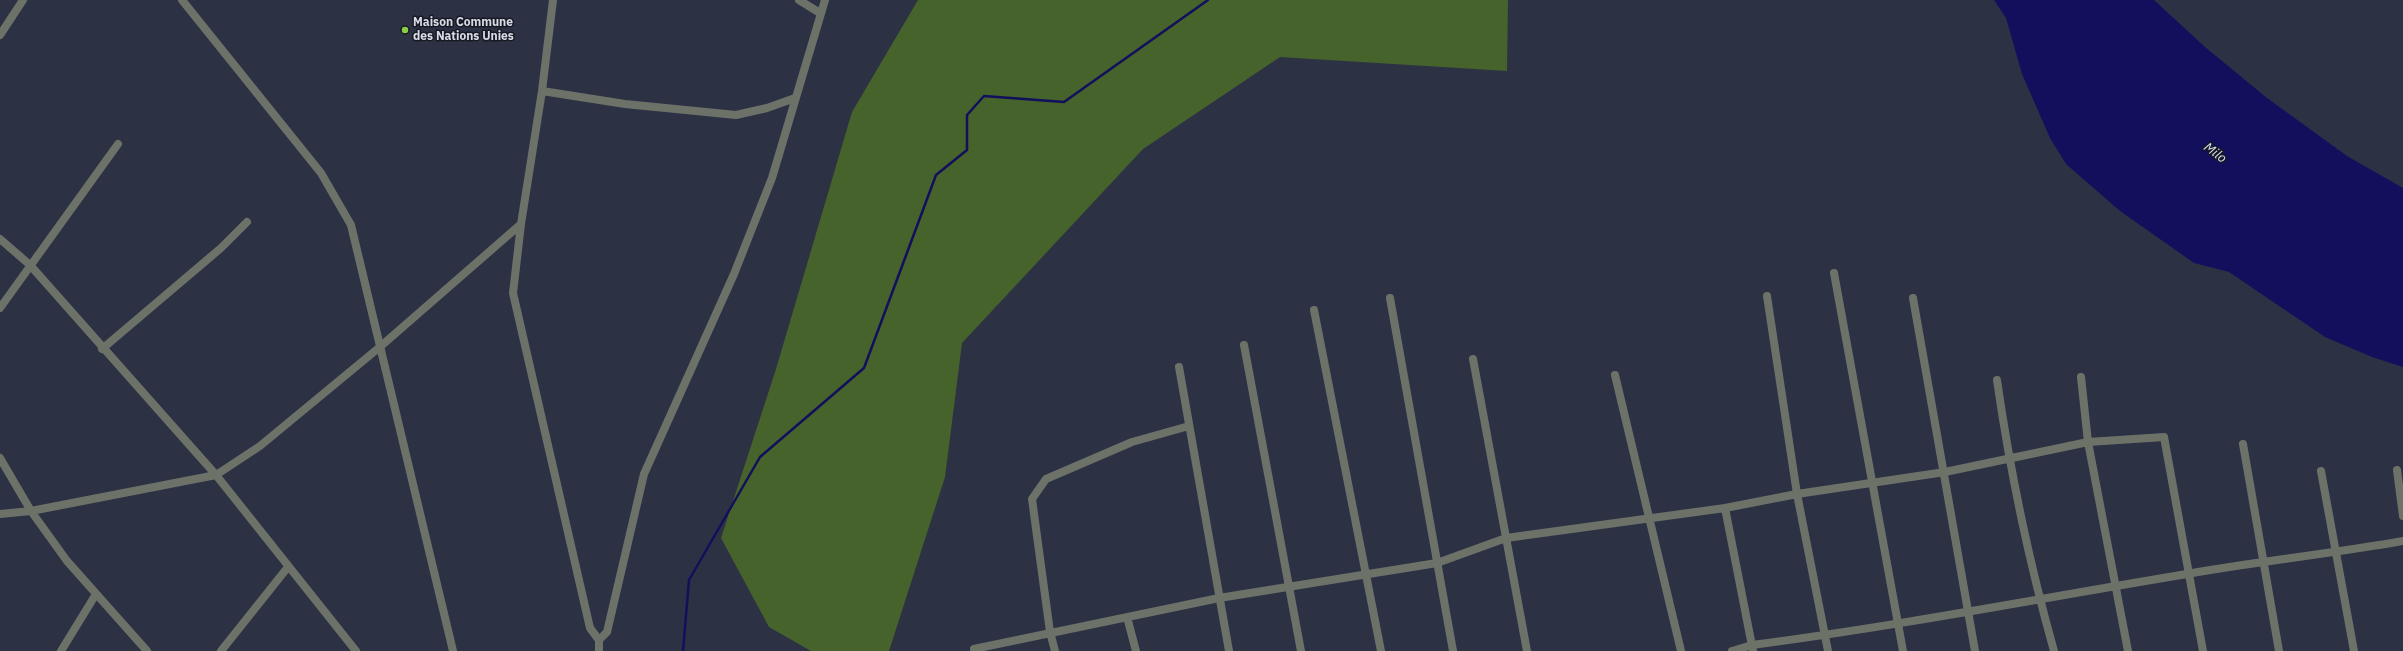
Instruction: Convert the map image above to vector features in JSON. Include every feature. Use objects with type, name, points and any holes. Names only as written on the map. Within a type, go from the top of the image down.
[{"type":"street","points":[[0,35],[23,0]]},
{"type":"street","points":[[182,0],[321,173],[350,225],[381,346],[454,651]]},
{"type":"street","points":[[553,0],[542,91],[521,224],[513,294],[590,628],[599,640],[599,651]]},
{"type":"street","points":[[799,0],[820,13]]},
{"type":"street","points":[[599,640],[607,632],[644,474],[734,274],[772,178],[825,0]]},
{"type":"street","points":[[542,91],[625,104],[736,115],[767,108],[795,98]]},
{"type":"street","points":[[0,308],[118,144]]},
{"type":"street","points":[[102,348],[221,248],[247,222]]},
{"type":"street","points":[[0,514],[31,511],[216,475],[260,446],[381,346],[521,224]]},
{"type":"street","points":[[0,239],[30,265],[216,475],[356,651]]},
{"type":"street","points":[[1834,273],[1903,651]]},
{"type":"street","points":[[1767,296],[1798,494],[1828,651]]},
{"type":"street","points":[[1390,298],[1453,651]]},
{"type":"street","points":[[1913,298],[1945,472],[1975,651]]},
{"type":"street","points":[[1314,310],[1380,651]]},
{"type":"street","points":[[1244,345],[1300,651]]},
{"type":"street","points":[[1473,359],[1527,651]]},
{"type":"street","points":[[1179,367],[1229,651]]},
{"type":"street","points":[[1615,375],[1681,651]]},
{"type":"street","points":[[2081,377],[2088,442],[2128,651]]},
{"type":"street","points":[[1997,380],[2009,457],[2039,599],[2054,651]]},
{"type":"street","points":[[1055,651],[1050,632],[1032,499],[1046,479],[1132,442],[1189,426]]},
{"type":"street","points":[[974,649],[1219,598],[1437,563],[1506,538],[1649,517],[1724,508],[1798,494],[1945,472],[2009,457],[2088,442],[2164,437],[2203,651]]},
{"type":"street","points":[[2243,444],[2279,651]]},
{"type":"street","points":[[0,458],[31,511],[67,561],[147,651]]},
{"type":"street","points":[[2397,470],[2403,516]]},
{"type":"street","points":[[2322,471],[2335,554],[2354,651]]},
{"type":"street","points":[[1724,508],[1753,648]]},
{"type":"street","points":[[1732,651],[1825,636],[1898,622],[1968,613],[2188,573],[2335,554],[2403,542]]},
{"type":"street","points":[[221,651],[288,567]]},
{"type":"street","points":[[61,651],[96,594]]},
{"type":"street","points":[[1127,617],[1136,651]]},
{"type":"green space","points":[[918,0],[1508,0],[1507,71],[1280,57],[1143,149],[962,343],[945,477],[889,651],[811,651],[769,627],[721,538],[776,369],[852,112]]},
{"type":"water","name":"Milo","points":[[1994,0],[2154,0],[2205,47],[2267,98],[2347,156],[2403,188],[2403,367],[2372,357],[2325,337],[2229,272],[2194,263],[2120,211],[2066,164],[2050,138],[2022,74],[2006,18]]},
{"type":"waterway","points":[[683,651],[689,580],[760,457],[864,368],[936,175],[967,150],[967,115],[984,96],[1064,102],[1208,0]]},
{"type":"place","name":"Maison Commune des Nations Unies","points":[[405,30]]}]
